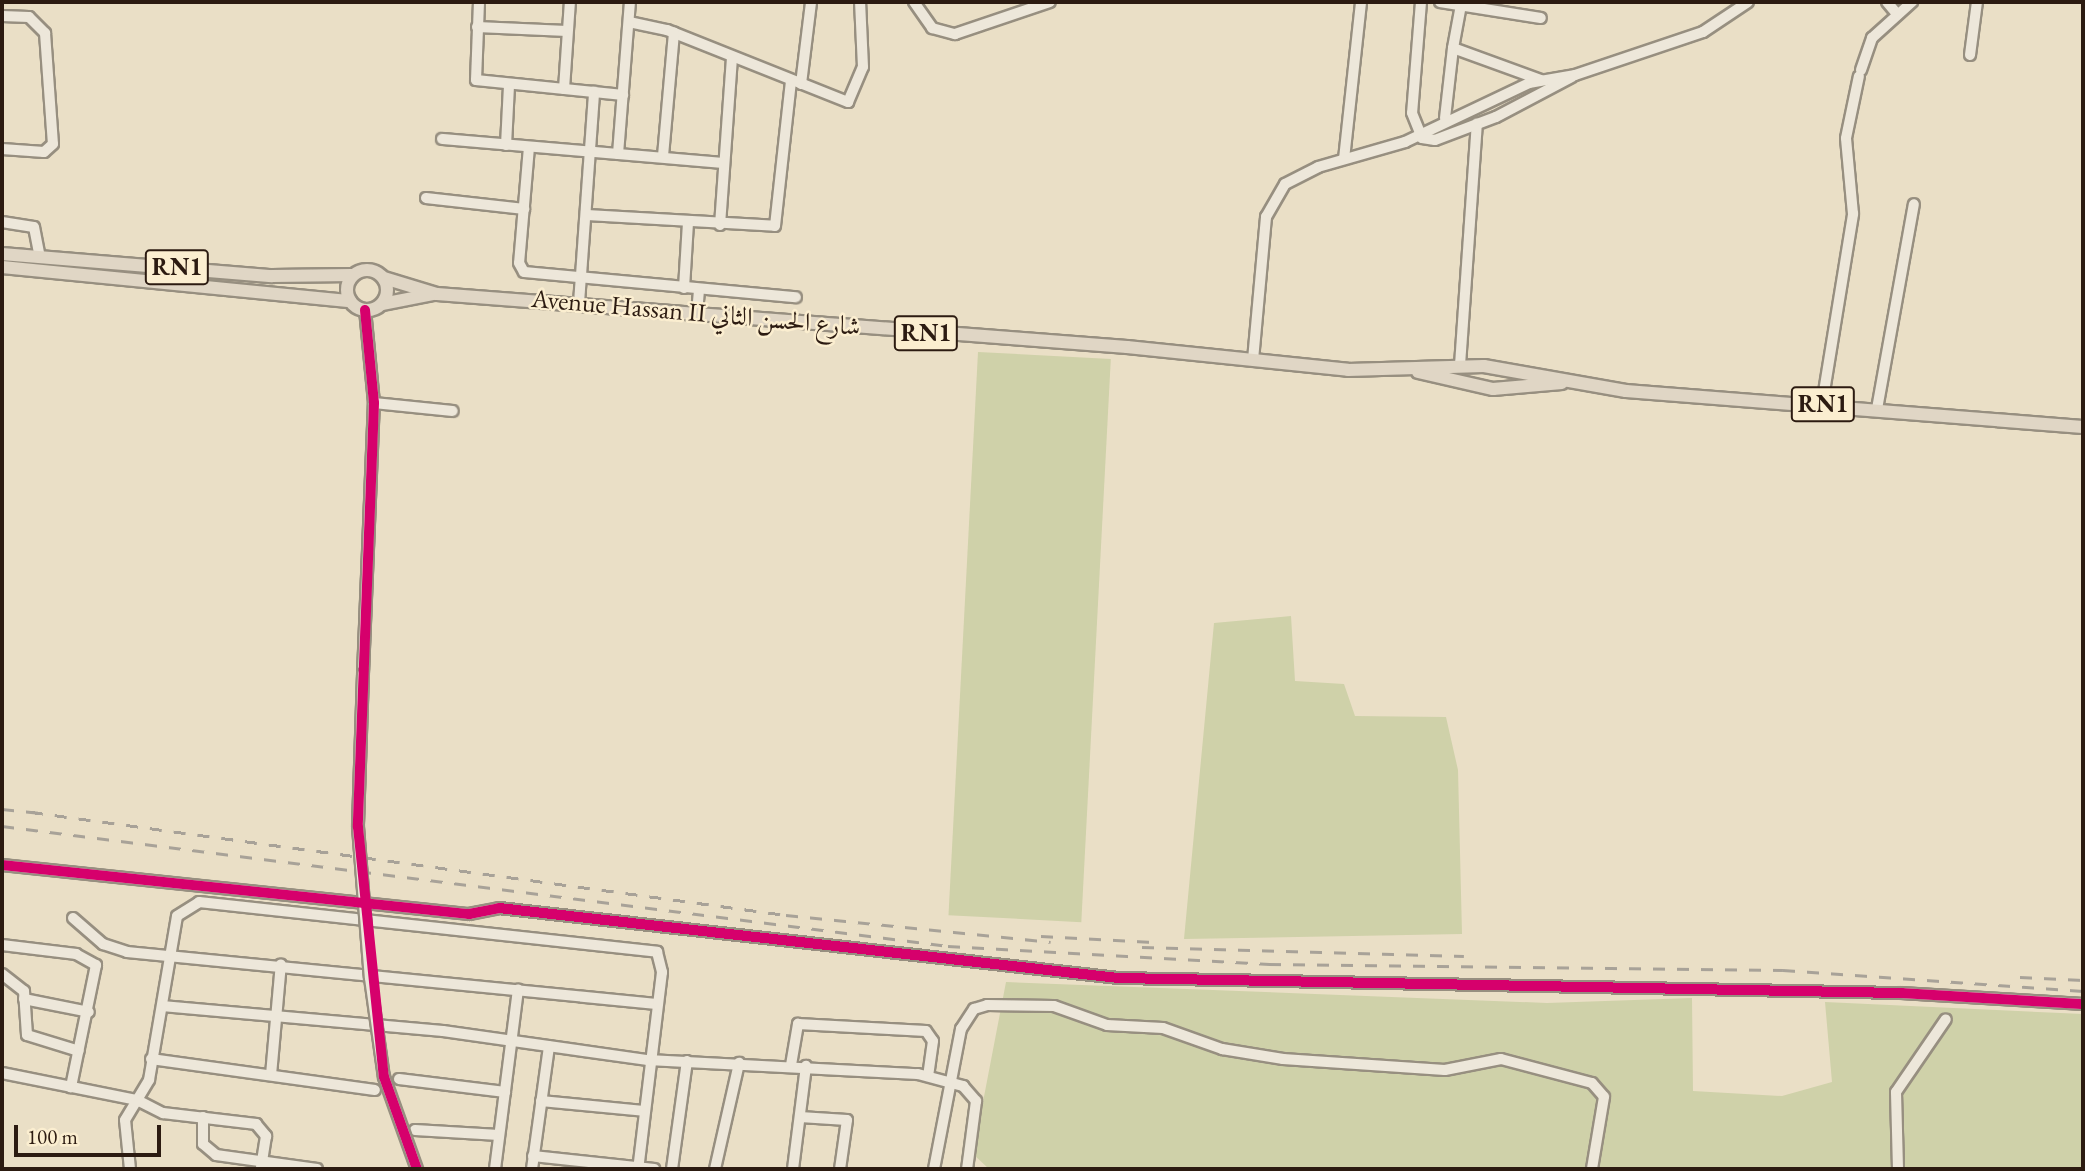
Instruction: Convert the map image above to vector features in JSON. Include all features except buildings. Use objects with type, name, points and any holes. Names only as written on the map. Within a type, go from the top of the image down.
[{"type":"main road","name":"RN1","points":[[2,254],[272,276],[352,275],[369,269],[384,278]]},
{"type":"main road","name":"RN1","points":[[2,267],[349,301],[365,310],[382,304]]},
{"type":"main road","points":[[349,301],[352,275]]},
{"type":"main road","name":"Avenue Hassan II شارع الحسن الثاني","points":[[384,278],[438,294],[579,303],[1253,360],[1415,371],[1460,365]]},
{"type":"main road","points":[[382,304],[384,278]]},
{"type":"main road","name":"Avenue Hassan II شارع الحسن الثاني","points":[[382,304],[438,294]]},
{"type":"main road","name":"RN1","points":[[1460,365],[1562,383],[2083,427]]},
{"type":"main road","points":[[1459,384],[1460,365]]},
{"type":"main road","name":"Avenue Hassan II شارع الحسن الثاني","points":[[1415,371],[1459,384]]},
{"type":"main road","points":[[1502,389],[1506,372]]},
{"type":"main road","name":"RN1","points":[[1459,384],[1502,389],[1562,383]]},
{"type":"street","points":[[479,2],[474,76],[509,86],[623,95]]},
{"type":"street","points":[[564,89],[570,2]]},
{"type":"street","points":[[618,154],[630,2]]},
{"type":"street","points":[[587,215],[767,228],[779,223],[796,82],[811,2]]},
{"type":"street","points":[[629,22],[674,32],[841,101],[853,99],[863,67],[860,2]]},
{"type":"street","points":[[914,2],[932,28],[955,34],[1050,2]]},
{"type":"street","points":[[1344,159],[1362,2]]},
{"type":"street","points":[[1417,135],[1412,113],[1421,2]]},
{"type":"street","points":[[1440,2],[1541,18]]},
{"type":"street","points":[[1417,135],[1436,140],[1477,124],[1575,75],[1703,32],[1748,2]]},
{"type":"street","points":[[1887,2],[1896,14]]},
{"type":"street","points":[[1822,404],[1853,214],[1846,138],[1860,73],[1872,38],[1912,2]]},
{"type":"street","points":[[1970,55],[1977,2]]},
{"type":"street","points":[[1445,118],[1461,5]]},
{"type":"street","points":[[2,17],[29,17],[45,33],[53,144],[44,152],[2,149]]},
{"type":"street","points":[[477,27],[567,31]]},
{"type":"street","points":[[663,156],[674,32]]},
{"type":"street","points":[[1453,48],[1541,80]]},
{"type":"street","points":[[720,225],[732,57]]},
{"type":"street","points":[[1253,360],[1272,200],[1294,178],[1417,135],[1445,118],[1541,80],[1575,75]]},
{"type":"street","points":[[506,145],[509,86]]},
{"type":"street","points":[[579,303],[592,152],[594,92]]},
{"type":"street","points":[[1460,365],[1477,124]]},
{"type":"street","points":[[442,139],[724,163]]},
{"type":"street","points":[[529,147],[523,270],[581,279],[796,297]]},
{"type":"street","points":[[426,198],[524,209]]},
{"type":"street","points":[[1877,409],[1914,204]]},
{"type":"street","points":[[2,222],[36,229],[40,257]]},
{"type":"street","points":[[684,288],[688,223]]},
{"type":"street","points":[[696,313],[699,289]]},
{"type":"street","points":[[365,310],[374,403],[358,827],[370,978],[384,1077],[417,1169]]},
{"type":"street","points":[[374,403],[453,411]]},
{"type":"street","points":[[2,865],[469,914],[499,908],[1118,978],[1902,993],[2083,1004]]},
{"type":"street","points":[[130,1169],[123,1133],[151,1059],[177,916],[199,902],[647,948],[663,962],[649,1059],[638,1167]]},
{"type":"street","points":[[74,918],[103,944],[127,952],[171,953],[656,1004]]},
{"type":"street","points":[[2,945],[89,958],[96,965],[89,1012],[71,1087]]},
{"type":"street","points":[[271,1074],[281,964]]},
{"type":"street","points":[[2,974],[19,981],[24,999],[27,1035],[79,1051]]},
{"type":"street","points":[[495,1169],[518,989]]},
{"type":"street","points":[[24,999],[89,1012]]},
{"type":"street","points":[[934,1169],[966,1017],[987,1005],[1054,1006],[1107,1025],[1163,1028],[1222,1049],[1283,1059],[1445,1070],[1501,1059],[1601,1089],[1592,1169]]},
{"type":"street","points":[[162,1006],[511,1040],[649,1059],[791,1065],[928,1076],[953,1082],[976,1101],[967,1169]]},
{"type":"street","points":[[1898,1169],[1896,1092],[1946,1019]]},
{"type":"street","points":[[791,1065],[798,1024],[926,1031],[933,1041],[928,1076]]},
{"type":"street","points":[[531,1169],[549,1046]]},
{"type":"street","points":[[151,1059],[375,1090]]},
{"type":"street","points":[[672,1169],[687,1061]]},
{"type":"street","points":[[715,1169],[739,1063]]},
{"type":"street","points":[[793,1169],[806,1066]]},
{"type":"street","points":[[2,1073],[137,1100],[163,1113],[262,1128],[262,1165]]},
{"type":"street","points":[[399,1079],[505,1092]]},
{"type":"street","points":[[541,1101],[644,1111]]},
{"type":"street","points":[[800,1117],[847,1120],[840,1169]]},
{"type":"street","points":[[203,1118],[209,1151],[262,1165],[317,1169]]},
{"type":"street","points":[[415,1130],[499,1135]]},
{"type":"street","points":[[533,1156],[654,1169]]},
{"type":"green space","points":[[978,352],[1111,359],[1081,922],[948,915]]},
{"type":"green space","points":[[1291,616],[1295,681],[1344,684],[1355,716],[1446,717],[1458,770],[1462,934],[1184,939],[1214,623]]},
{"type":"green space","points":[[1006,982],[1547,1003],[1692,998],[1693,1091],[1782,1096],[1832,1082],[1825,1002],[2083,1014],[2083,1169],[989,1169],[973,1154]]},
{"type":"railway","points":[[2,809],[41,813]]},
{"type":"railway","points":[[31,812],[786,915],[1051,942]]},
{"type":"railway","points":[[2,826],[948,946],[1269,964],[1783,970],[2083,991]]},
{"type":"railway","points":[[1041,936],[1153,942]]},
{"type":"railway","points":[[1142,947],[1464,956]]},
{"type":"railway","points":[[2020,977],[2083,980]]},
{"type":"cycle path","points":[[365,310],[374,403],[358,827],[384,1077],[417,1169]]},
{"type":"cycle path","points":[[2,865],[469,914],[499,908],[1118,978],[1902,993],[2083,1004]]}]
